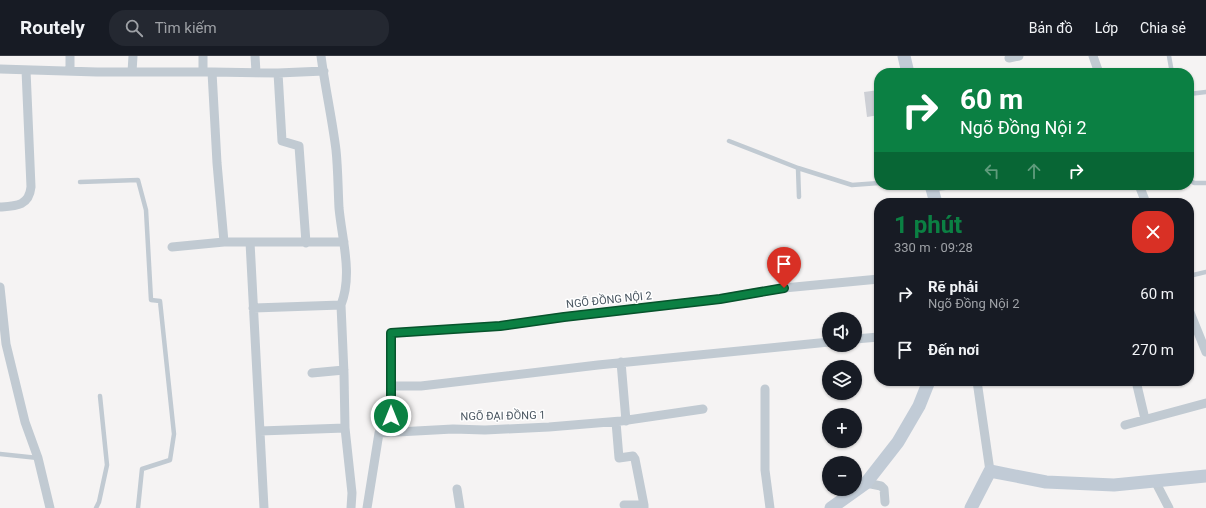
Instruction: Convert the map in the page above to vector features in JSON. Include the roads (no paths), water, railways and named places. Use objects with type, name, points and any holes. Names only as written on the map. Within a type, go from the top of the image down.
[{"type":"street","points":[[70,56],[70,71]]},
{"type":"street","points":[[132,56],[132,72]]},
{"type":"street","points":[[203,56],[203,72]]},
{"type":"street","points":[[255,56],[256,72]]},
{"type":"street","points":[[321,56],[336,150],[344,242],[346,285],[341,305],[345,428],[352,493],[351,508]]},
{"type":"street","points":[[904,56],[907,68]]},
{"type":"street","points":[[1009,58],[1019,56]]},
{"type":"street","points":[[1093,56],[1097,68]]},
{"type":"street","points":[[0,69],[278,73],[324,71]]},
{"type":"street","points":[[0,207],[18,205],[28,199],[30,193],[26,70]]},
{"type":"street","points":[[212,72],[217,163],[224,242]]},
{"type":"street","points":[[278,73],[282,141],[299,146],[306,243]]},
{"type":"street","points":[[172,247],[224,242],[344,242]]},
{"type":"street","points":[[250,242],[264,508]]},
{"type":"street","name":"NGÕ ĐỒNG NỘI 2","points":[[391,432],[391,333],[500,326],[720,299],[784,288],[874,279]]},
{"type":"street","points":[[0,287],[6,344],[25,422],[38,458],[50,508]]},
{"type":"street","points":[[253,308],[341,305]]},
{"type":"street","points":[[1194,322],[1206,352]]},
{"type":"street","points":[[862,338],[874,337]]},
{"type":"street","points":[[391,386],[421,386],[621,362],[822,343]]},
{"type":"street","points":[[621,362],[626,420]]},
{"type":"street","points":[[312,373],[344,370]]},
{"type":"street","points":[[831,508],[866,483],[898,442],[919,406],[926,386]]},
{"type":"street","points":[[971,508],[990,471],[978,386]]},
{"type":"street","points":[[1137,386],[1145,419]]},
{"type":"street","points":[[765,389],[765,470],[770,508]]},
{"type":"street","points":[[1125,425],[1206,403]]},
{"type":"street","name":"NGÕ ĐẠI ĐỒNG 1","points":[[367,508],[378,433],[453,429],[493,430],[616,422],[703,409]]},
{"type":"street","points":[[616,422],[619,458],[633,456],[635,459],[644,507],[624,504]]},
{"type":"street","points":[[260,431],[345,428]]},
{"type":"street","points":[[990,471],[1046,482],[1114,485],[1206,476]]},
{"type":"street","points":[[1155,481],[1169,508]]},
{"type":"street","points":[[866,483],[881,486],[884,489],[885,502]]},
{"type":"street","points":[[457,489],[460,508]]},
{"type":"lane","points":[[1169,56],[1171,68]]},
{"type":"lane","points":[[1194,93],[1206,92]]},
{"type":"lane","points":[[729,141],[798,168],[852,185],[874,183]]},
{"type":"lane","points":[[798,168],[799,197]]},
{"type":"lane","points":[[80,182],[138,180],[146,210],[151,300],[160,301],[174,434],[170,460],[142,469],[138,508]]},
{"type":"lane","points":[[1194,183],[1206,183]]},
{"type":"lane","points":[[1194,275],[1206,272]]},
{"type":"lane","points":[[96,508],[99,502],[107,465],[100,396]]},
{"type":"lane","points":[[0,454],[38,458]]}]
